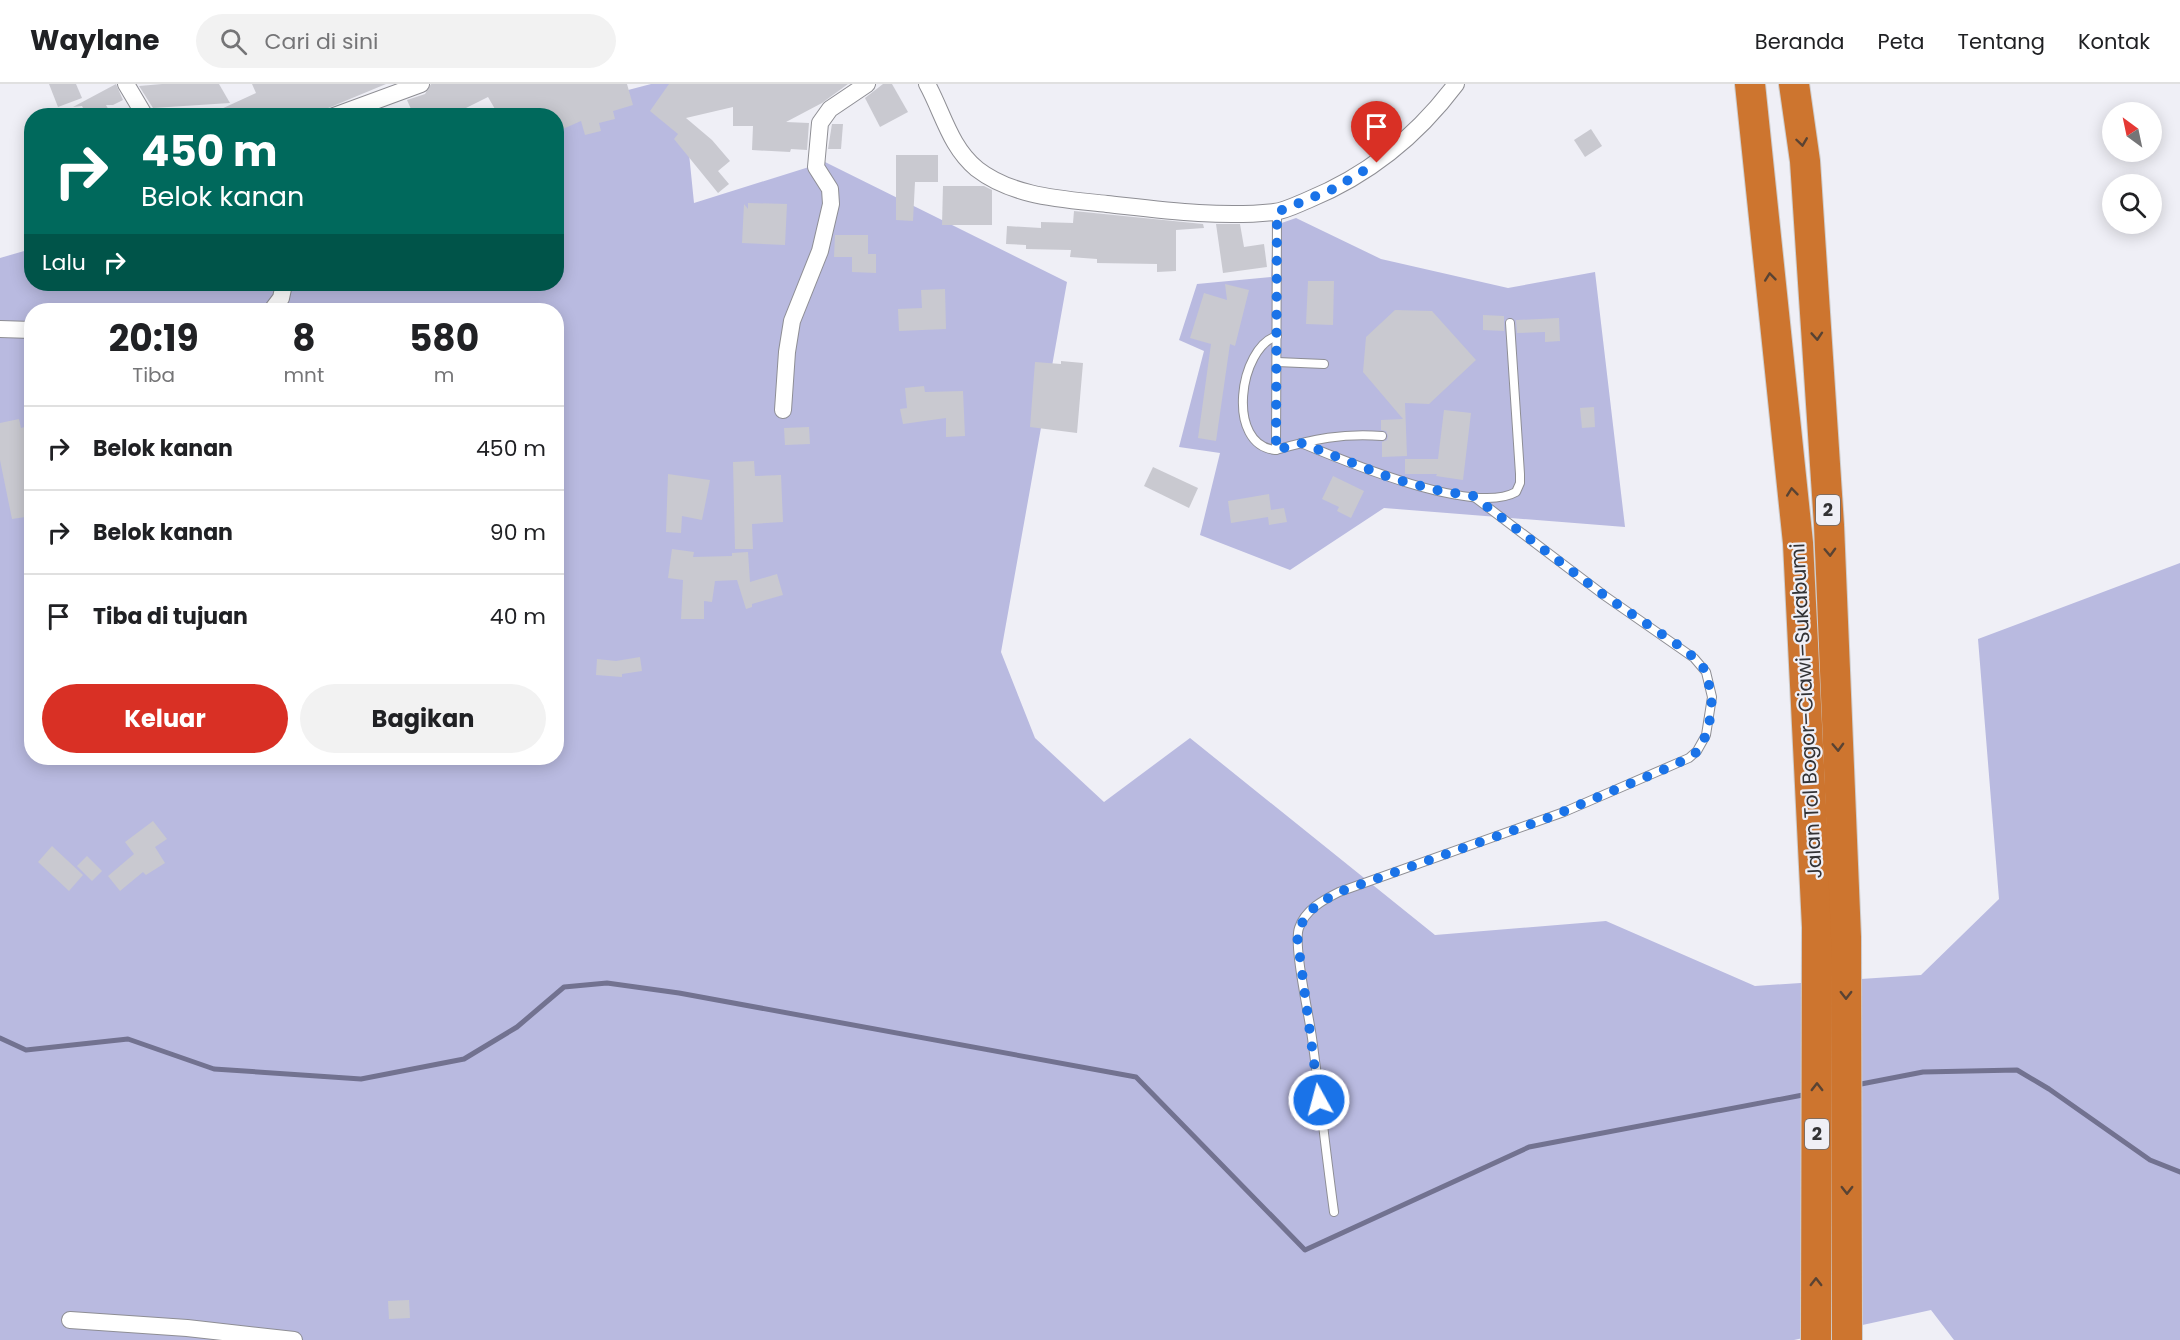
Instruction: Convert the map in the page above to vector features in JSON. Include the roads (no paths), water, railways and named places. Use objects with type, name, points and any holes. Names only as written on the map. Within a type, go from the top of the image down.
[{"type":"highway","name":"Jalan Tol Bogor–Ciawi–Sukabumi","points":[[1750,84],[1798,543],[1817,927],[1816,1340]]},
{"type":"highway","name":"Jalan Tol Bogor–Ciawi–Sukabumi","points":[[1794,84],[1805,160],[1829,525],[1846,937],[1847,1340]]},
{"type":"street","points":[[126,84],[140,108]]},
{"type":"street","points":[[356,108],[422,84]]},
{"type":"street","points":[[783,410],[787,352],[792,321],[820,251],[831,204],[830,189],[816,167],[820,123],[830,109],[867,84]]},
{"type":"street","points":[[927,84],[955,145],[977,168],[1001,183],[1041,196],[1210,213],[1277,212],[1333,189],[1390,154],[1418,129],[1456,84]]},
{"type":"street","points":[[0,329],[24,330]]},
{"type":"street","points":[[70,1320],[187,1328],[294,1340]]},
{"type":"lane","points":[[1276,450],[1277,212]]},
{"type":"lane","points":[[1301,443],[1391,478],[1436,490],[1473,496],[1511,495],[1518,489],[1520,483],[1510,323]]},
{"type":"lane","points":[[1278,336],[1270,338],[1261,346],[1253,359],[1246,383],[1243,416],[1247,430],[1255,442],[1264,449],[1276,450],[1352,434],[1382,436]]},
{"type":"lane","points":[[1277,362],[1324,364]]},
{"type":"lane","points":[[1334,1212],[1298,946],[1299,929],[1307,915],[1324,899],[1353,886],[1554,816],[1677,764],[1697,752],[1709,726],[1712,689],[1706,672],[1694,657],[1605,596],[1473,496]]},
{"type":"waterway","points":[[0,1038],[26,1050],[128,1039],[214,1069],[361,1079],[464,1059],[517,1027],[564,987],[607,983],[679,993],[1136,1077],[1305,1250],[1529,1147],[1808,1094]]},
{"type":"waterway","points":[[1856,1085],[1923,1072],[2017,1070],[2049,1089],[2150,1160],[2180,1172]]}]
